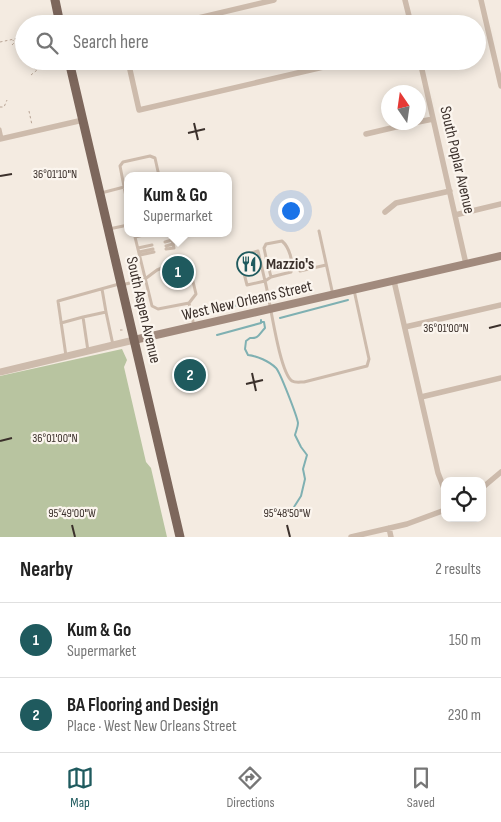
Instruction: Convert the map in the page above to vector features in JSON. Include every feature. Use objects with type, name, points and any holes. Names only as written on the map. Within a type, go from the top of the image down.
[{"type":"main road","points":[[55,0],[58,15]]},
{"type":"main road","name":"South Aspen Avenue","points":[[71,70],[180,537]]},
{"type":"main road","name":"West New Orleans Street","points":[[134,340],[501,256]]},
{"type":"street","points":[[211,15],[274,0]]},
{"type":"street","points":[[405,0],[409,15]]},
{"type":"street","points":[[481,0],[484,15]]},
{"type":"street","points":[[486,22],[501,86]]},
{"type":"street","points":[[130,70],[140,110],[311,70]]},
{"type":"street","name":"South Poplar Avenue","points":[[422,70],[466,264]]},
{"type":"street","points":[[426,120],[433,119]]},
{"type":"street","points":[[1,138],[83,120]]},
{"type":"street","points":[[366,134],[383,130]]},
{"type":"street","points":[[385,212],[396,203],[450,191]]},
{"type":"street","points":[[455,215],[501,204]]},
{"type":"street","points":[[394,281],[441,481]]},
{"type":"street","points":[[405,327],[501,305]]},
{"type":"street","name":"West New Orleans Street","points":[[0,372],[134,340]]},
{"type":"street","points":[[421,397],[501,378]]},
{"type":"street","points":[[486,485],[501,473]]},
{"type":"street","points":[[351,537],[417,521],[441,512]]},
{"type":"street","points":[[389,528],[391,537]]},
{"type":"lane","points":[[0,129],[1,138]]},
{"type":"lane","points":[[100,193],[123,188],[120,166],[123,162],[150,156],[155,158],[158,172]]},
{"type":"lane","points":[[108,229],[124,225]]},
{"type":"lane","points":[[319,230],[333,295]]},
{"type":"lane","points":[[66,356],[58,301],[146,279],[156,270],[174,262],[185,262],[190,269],[196,294],[189,303],[158,309],[152,306],[146,279],[136,237]]},
{"type":"lane","points":[[173,244],[172,240],[166,246],[174,248],[173,244],[177,241],[176,237]]},
{"type":"lane","points":[[268,262],[264,248],[266,244],[282,241],[287,245],[293,267],[291,272],[271,277],[265,281],[247,285],[240,258],[258,251],[265,281],[283,364],[290,380],[294,382],[304,382],[367,366],[369,359],[354,290]]},
{"type":"lane","points":[[139,252],[153,249],[139,252]]},
{"type":"lane","points":[[300,271],[326,265]]},
{"type":"lane","points":[[269,269],[271,277]]},
{"type":"lane","points":[[102,289],[113,346]]},
{"type":"lane","points":[[189,303],[195,327]]},
{"type":"lane","points":[[61,323],[106,312]]},
{"type":"lane","points":[[83,317],[88,351]]},
{"type":"path","points":[[0,46],[2,44],[0,42],[13,39],[14,43],[12,45]]},
{"type":"path","points":[[31,75],[37,70]]},
{"type":"path","points":[[0,107],[4,107],[7,100]]},
{"type":"path","points":[[29,111],[32,117],[32,126]]},
{"type":"green space","points":[[122,349],[127,360],[124,367],[146,462],[151,468],[167,537],[0,537],[0,376]]},
{"type":"waterway","points":[[203,314],[242,304],[245,301],[245,297]]},
{"type":"waterway","points":[[280,318],[348,300]]},
{"type":"waterway","points":[[261,320],[261,322],[264,322],[265,328],[257,337],[246,341],[245,349],[248,355],[266,361],[278,371],[297,419],[298,424],[295,435],[307,455],[303,469],[305,479],[301,496],[293,512]]},
{"type":"waterway","points":[[217,335],[261,323]]},
{"type":"place","name":"Mazzio's","points":[[249,264]]},
{"type":"place","name":"Kum & Go","points":[[178,272]]},
{"type":"place","name":"BA Flooring and Design","points":[[190,375]]}]
